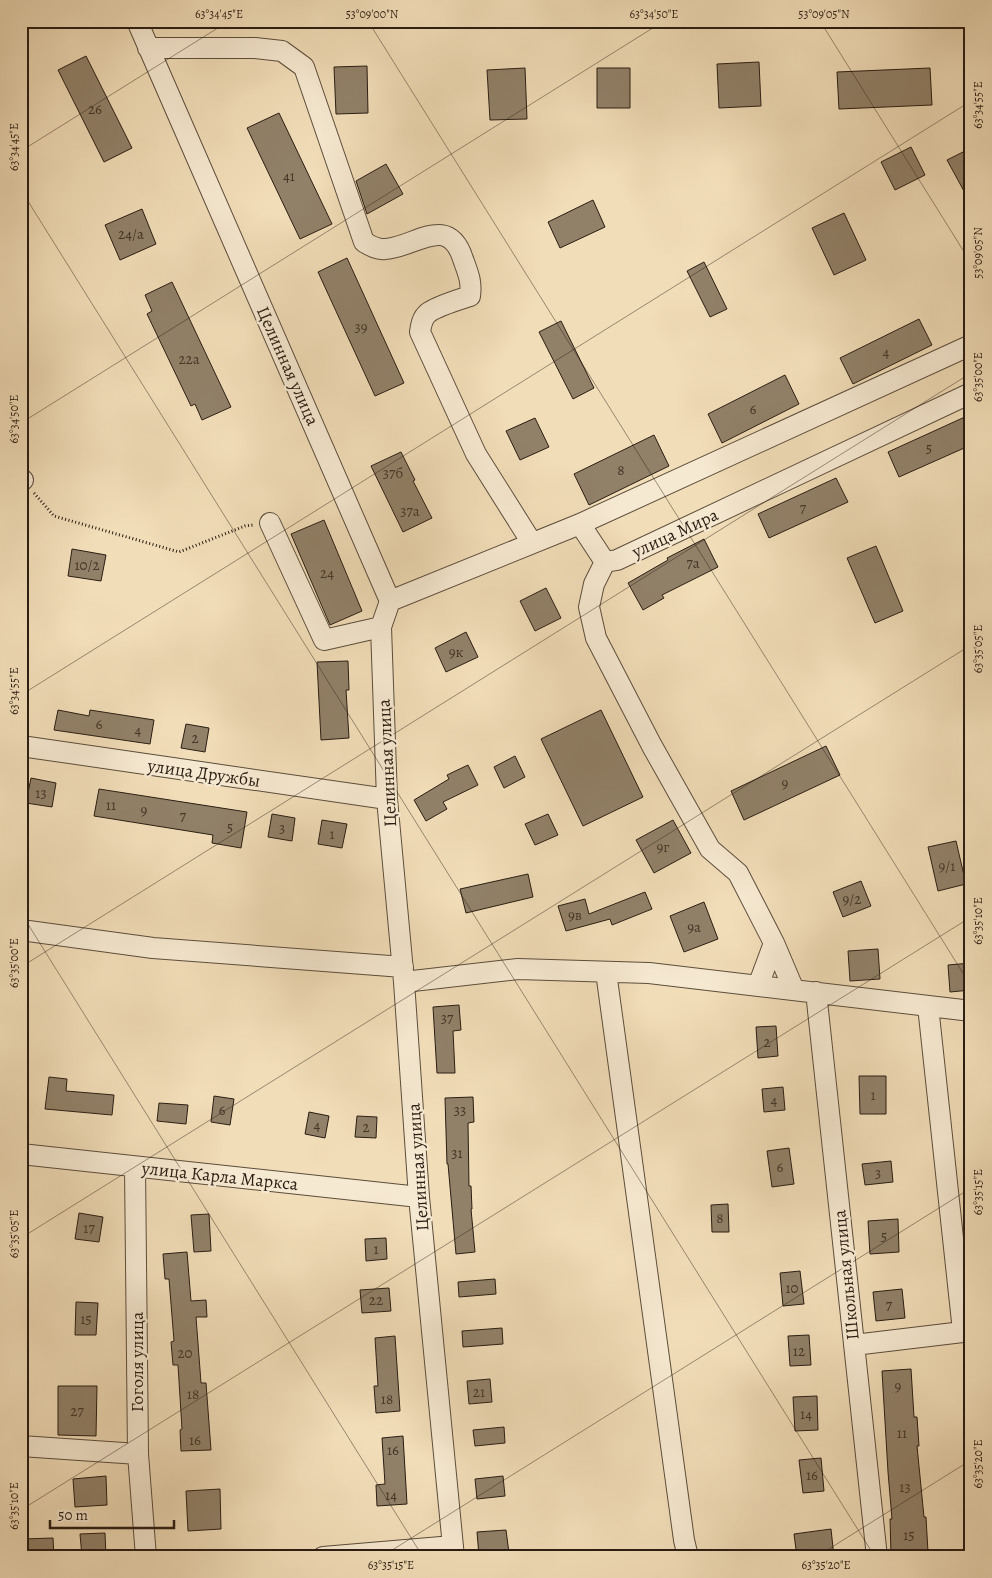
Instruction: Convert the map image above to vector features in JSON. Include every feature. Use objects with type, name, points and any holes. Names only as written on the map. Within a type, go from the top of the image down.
[{"type":"street","name":"Целинная улица","points":[[137,21],[390,600],[381,627],[388,799],[419,1197],[454,1551]]},
{"type":"street","points":[[148,48],[255,48],[282,51],[304,67],[364,242],[376,249],[387,250],[436,234],[446,237],[459,246],[472,284],[470,296],[428,313],[421,321],[420,332],[476,454],[532,543]]},
{"type":"street","points":[[390,600],[580,524],[971,344]]},
{"type":"street","name":"улица Мира","points":[[605,562],[617,560],[971,393]]},
{"type":"street","points":[[270,523],[324,640],[381,627]]},
{"type":"street","points":[[580,524],[605,562],[594,584],[590,608],[596,638],[652,746],[710,850],[738,873],[774,943],[794,990]]},
{"type":"street","name":"улица Дружбы","points":[[21,746],[388,799]]},
{"type":"street","points":[[21,930],[153,948],[403,974],[518,969],[649,973],[971,1011]]},
{"type":"street","points":[[758,986],[774,943]]},
{"type":"street","points":[[606,972],[684,1540],[688,1557]]},
{"type":"street","name":"Школьная улица","points":[[816,992],[877,1557]]},
{"type":"street","points":[[854,1345],[967,1331],[928,1006]]},
{"type":"street","name":"улица Карла Маркса","points":[[21,1154],[419,1197]]},
{"type":"street","name":"Гоголя улица","points":[[135,1167],[138,1454],[146,1557]]},
{"type":"street","points":[[21,1446],[138,1454]]},
{"type":"street","points":[[322,1557],[454,1551]]},
{"type":"path","points":[[22,480],[54,516],[179,552],[245,526],[270,523]]},
{"type":"building","points":[[86,56],[132,148],[104,162],[58,70]]},
{"type":"building","points":[[759,62],[761,106],[719,108],[717,64]]},
{"type":"building","points":[[367,66],[368,113],[336,114],[334,67]]},
{"type":"building","points":[[525,68],[527,119],[490,120],[487,70]]},
{"type":"building","points":[[597,68],[630,68],[630,108],[597,108]]},
{"type":"building","points":[[930,68],[932,105],[839,109],[837,72]]},
{"type":"building","points":[[279,113],[332,224],[300,239],[247,128]]},
{"type":"building","points":[[911,147],[925,175],[895,190],[881,162]]},
{"type":"building","points":[[963,152],[971,166],[971,204],[947,160]]},
{"type":"building","points":[[386,164],[403,194],[367,214],[356,181]]},
{"type":"building","points":[[593,200],[605,227],[560,248],[548,222]]},
{"type":"building","points":[[142,209],[156,244],[120,260],[105,225]]},
{"type":"building","points":[[844,213],[866,260],[834,275],[812,228]]},
{"type":"building","points":[[347,258],[404,383],[375,396],[318,272]]},
{"type":"building","points":[[704,262],[727,309],[710,317],[687,271]]},
{"type":"building","points":[[172,282],[231,407],[202,420],[195,404],[191,406],[147,314],[152,311],[145,295]]},
{"type":"building","points":[[919,319],[932,345],[853,384],[840,358]]},
{"type":"building","points":[[561,321],[594,388],[573,399],[539,332]]},
{"type":"building","points":[[785,375],[799,404],[722,443],[708,414]]},
{"type":"building","points":[[967,416],[971,423],[971,445],[899,477],[888,452]]},
{"type":"building","points":[[535,418],[549,447],[520,460],[506,431]]},
{"type":"building","points":[[654,435],[669,466],[589,505],[574,474]]},
{"type":"building","points":[[401,452],[432,518],[403,532],[371,466]]},
{"type":"building","points":[[836,478],[848,502],[769,538],[758,514]]},
{"type":"building","points":[[324,520],[362,611],[330,625],[291,534]]},
{"type":"building","points":[[704,539],[718,567],[662,595],[664,598],[643,610],[628,583],[668,560],[667,558]]},
{"type":"building","points":[[876,546],[903,611],[875,623],[847,558]]},
{"type":"building","points":[[72,549],[106,555],[101,581],[68,576]]},
{"type":"building","points":[[546,588],[561,618],[535,631],[520,601]]},
{"type":"building","points":[[466,632],[478,657],[446,672],[435,648]]},
{"type":"building","points":[[348,661],[349,690],[346,690],[349,738],[321,740],[317,662]]},
{"type":"building","points":[[58,710],[89,716],[90,710],[154,720],[150,744],[54,730]]},
{"type":"building","points":[[601,710],[643,797],[583,826],[541,739]]},
{"type":"building","points":[[186,724],[209,728],[205,752],[181,748]]},
{"type":"building","points":[[826,746],[840,775],[744,820],[731,791]]},
{"type":"building","points":[[515,756],[525,777],[504,788],[494,767]]},
{"type":"building","points":[[468,765],[478,785],[443,802],[447,809],[426,821],[414,800],[449,779],[447,775]]},
{"type":"building","points":[[31,778],[56,783],[52,807],[26,803]]},
{"type":"building","points":[[99,789],[247,812],[241,848],[212,843],[213,835],[94,816]]},
{"type":"building","points":[[272,814],[295,818],[292,841],[268,837]]},
{"type":"building","points":[[548,814],[558,835],[535,845],[525,824]]},
{"type":"building","points":[[322,820],[347,824],[342,848],[318,844]]},
{"type":"building","points":[[673,820],[691,853],[654,873],[636,840]]},
{"type":"building","points":[[956,841],[966,884],[938,891],[928,847]]},
{"type":"building","points":[[528,874],[533,897],[466,913],[460,889]]},
{"type":"building","points":[[861,881],[871,906],[843,917],[833,892]]},
{"type":"building","points":[[645,892],[652,909],[612,925],[610,919],[566,931],[558,906],[585,899],[589,914]]},
{"type":"building","points":[[704,902],[718,939],[684,952],[670,916]]},
{"type":"building","points":[[878,949],[880,979],[850,981],[848,951]]},
{"type":"building","points":[[971,963],[971,990],[950,992],[948,965]]},
{"type":"building","points":[[459,1005],[461,1030],[453,1031],[455,1073],[437,1073],[433,1007]]},
{"type":"building","points":[[776,1026],[778,1056],[758,1058],[756,1027]]},
{"type":"building","points":[[859,1076],[886,1076],[886,1114],[860,1114]]},
{"type":"building","points":[[49,1077],[67,1079],[66,1091],[114,1095],[112,1115],[45,1109]]},
{"type":"building","points":[[783,1087],[785,1110],[764,1112],[762,1089]]},
{"type":"building","points":[[214,1096],[234,1099],[230,1125],[211,1122]]},
{"type":"building","points":[[473,1097],[474,1122],[468,1123],[469,1186],[471,1186],[475,1252],[456,1254],[447,1164],[445,1098]]},
{"type":"building","points":[[159,1103],[188,1105],[186,1124],[157,1121]]},
{"type":"building","points":[[309,1112],[329,1116],[325,1138],[305,1134]]},
{"type":"building","points":[[357,1116],[377,1117],[376,1138],[355,1137]]},
{"type":"building","points":[[789,1148],[794,1184],[772,1187],[767,1151]]},
{"type":"building","points":[[891,1161],[893,1182],[865,1185],[862,1164]]},
{"type":"building","points":[[728,1204],[729,1232],[712,1232],[711,1205]]},
{"type":"building","points":[[79,1213],[103,1217],[99,1242],[75,1239]]},
{"type":"building","points":[[209,1214],[211,1251],[194,1252],[191,1215]]},
{"type":"building","points":[[898,1219],[899,1252],[870,1254],[868,1221]]},
{"type":"building","points":[[386,1238],[387,1259],[366,1261],[365,1239]]},
{"type":"building","points":[[187,1252],[191,1301],[206,1300],[207,1317],[196,1317],[201,1383],[206,1383],[211,1450],[181,1451],[180,1430],[182,1429],[178,1365],[173,1365],[171,1342],[174,1341],[169,1279],[165,1279],[163,1254]]},
{"type":"building","points":[[800,1271],[804,1304],[783,1306],[780,1273]]},
{"type":"building","points":[[495,1279],[496,1294],[459,1297],[458,1282]]},
{"type":"building","points":[[389,1288],[391,1311],[362,1313],[360,1290]]},
{"type":"building","points":[[902,1289],[905,1318],[876,1321],[873,1292]]},
{"type":"building","points":[[76,1302],[98,1303],[96,1335],[75,1335]]},
{"type":"building","points":[[502,1328],[503,1344],[463,1347],[462,1331]]},
{"type":"building","points":[[809,1335],[811,1365],[790,1366],[788,1336]]},
{"type":"building","points":[[395,1336],[400,1411],[376,1413],[374,1386],[378,1386],[375,1338]]},
{"type":"building","points":[[911,1369],[914,1417],[917,1417],[919,1446],[917,1446],[924,1517],[926,1517],[928,1552],[891,1554],[890,1519],[892,1519],[882,1371]]},
{"type":"building","points":[[490,1379],[492,1402],[469,1404],[467,1381]]},
{"type":"building","points":[[58,1386],[97,1386],[96,1436],[58,1435]]},
{"type":"building","points":[[817,1396],[818,1430],[795,1431],[793,1397]]},
{"type":"building","points":[[504,1427],[505,1443],[475,1446],[473,1430]]},
{"type":"building","points":[[403,1436],[407,1504],[377,1506],[376,1485],[385,1484],[382,1438]]},
{"type":"building","points":[[821,1458],[824,1491],[803,1493],[799,1460]]},
{"type":"building","points":[[106,1476],[107,1505],[75,1507],[73,1479]]},
{"type":"building","points":[[503,1476],[505,1496],[477,1499],[475,1479]]},
{"type":"building","points":[[220,1489],[221,1529],[188,1531],[186,1491]]},
{"type":"building","points":[[831,1529],[834,1557],[797,1557],[794,1534]]},
{"type":"building","points":[[506,1530],[509,1553],[479,1556],[477,1532]]},
{"type":"building","points":[[105,1533],[106,1557],[82,1557],[80,1534]]},
{"type":"building","points":[[53,1538],[54,1557],[24,1557],[23,1539]]}]
